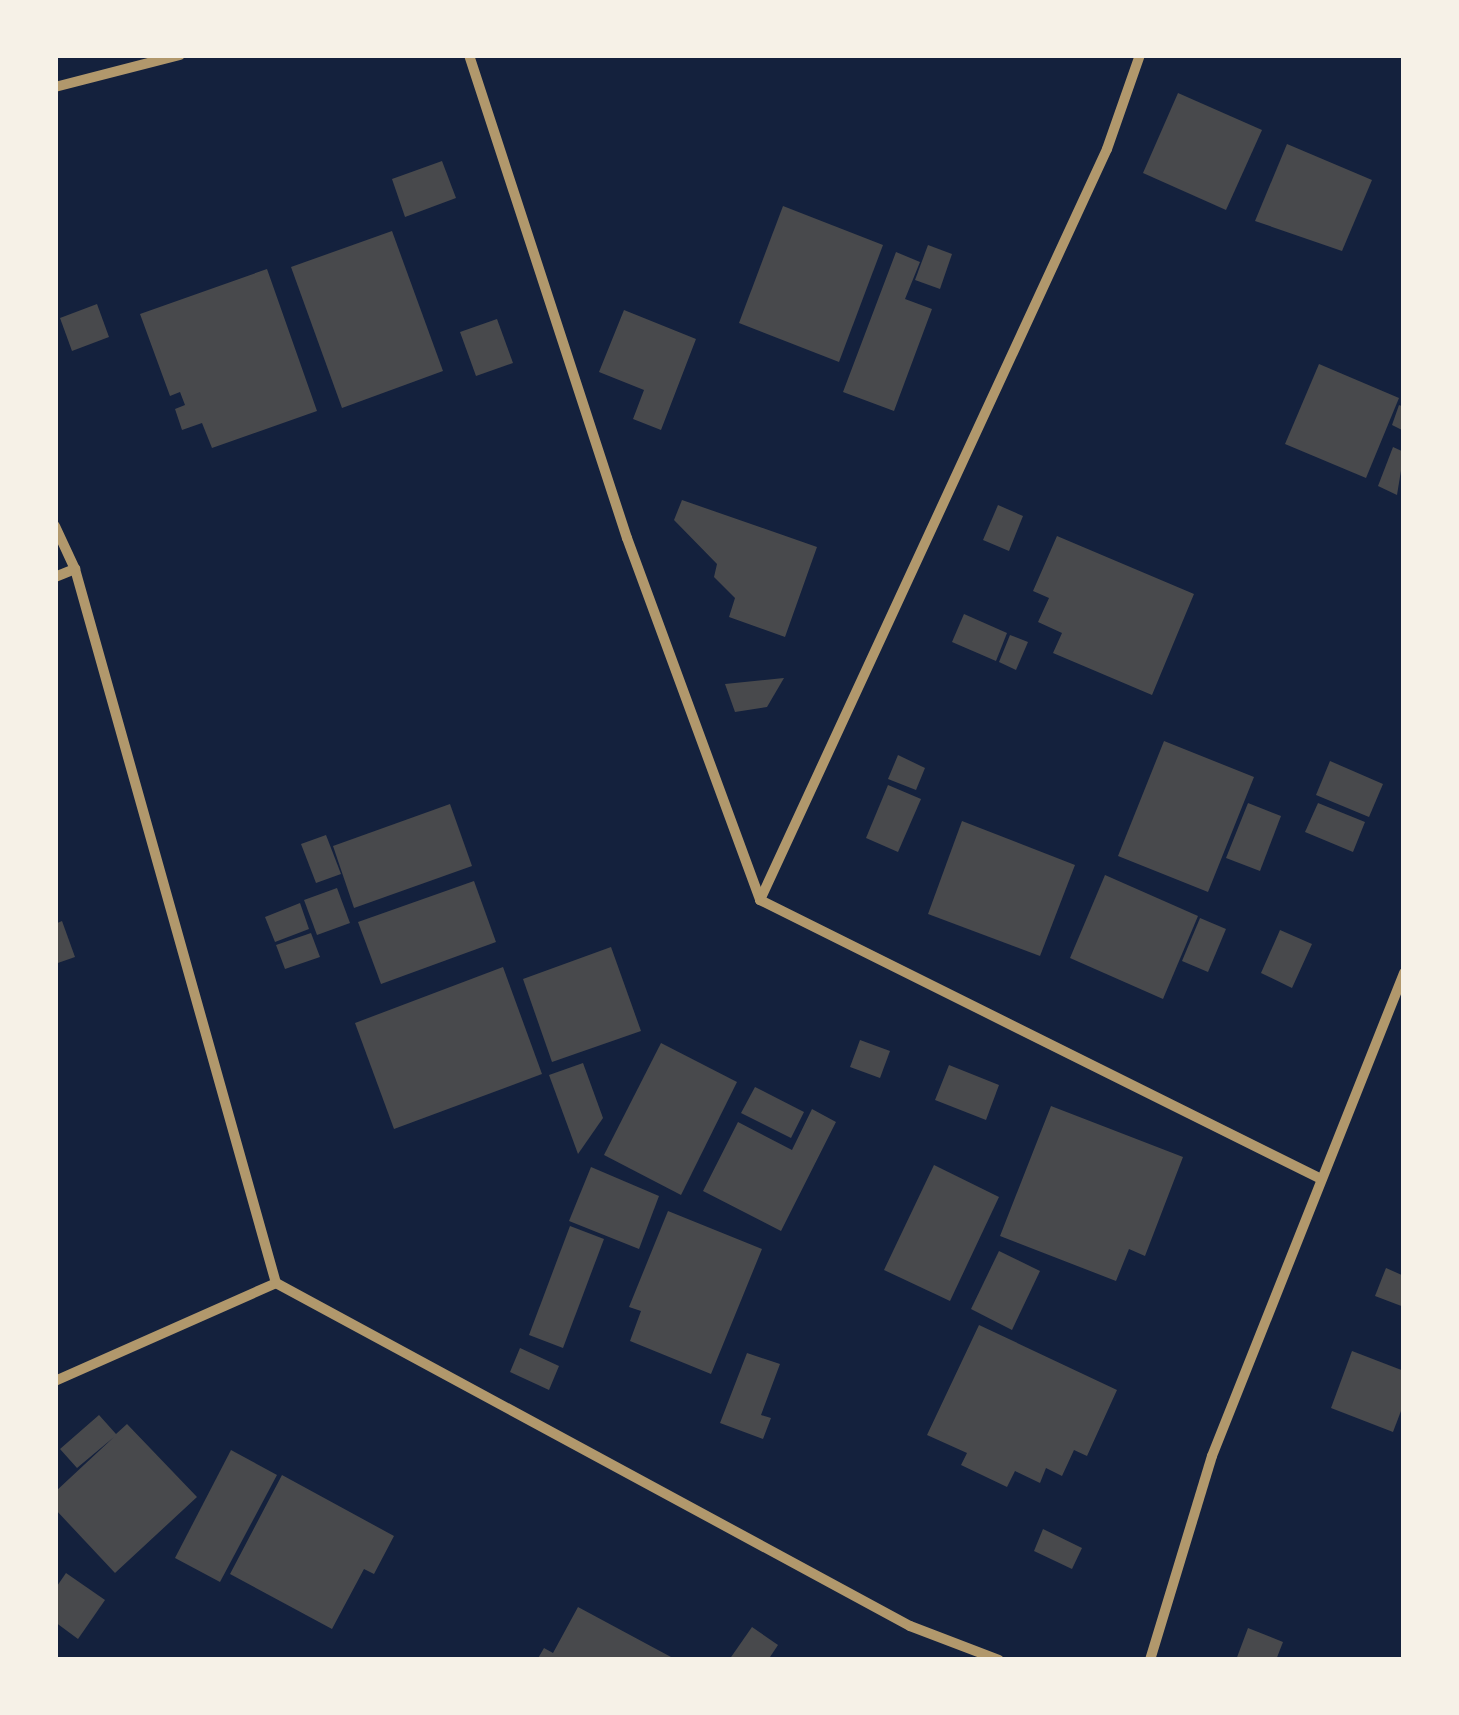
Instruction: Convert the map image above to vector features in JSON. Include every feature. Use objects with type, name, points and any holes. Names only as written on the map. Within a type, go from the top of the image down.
[{"type":"street","points":[[55,87],[180,55]]},
{"type":"street","points":[[469,55],[627,538],[760,900],[1319,1178]]},
{"type":"street","points":[[760,900],[1107,149],[1140,55]]},
{"type":"street","points":[[55,526],[75,569],[276,1283],[910,1626],[999,1660]]},
{"type":"street","points":[[55,577],[75,569]]},
{"type":"street","points":[[1150,1660],[1212,1456],[1319,1178],[1404,973]]},
{"type":"street","points":[[55,1381],[276,1283]]},
{"type":"building","points":[[1178,93],[1262,130],[1226,210],[1143,173]]},
{"type":"building","points":[[1287,144],[1372,180],[1342,251],[1255,221]]},
{"type":"building","points":[[442,161],[456,198],[405,217],[392,179]]},
{"type":"building","points":[[783,206],[883,245],[839,362],[739,323]]},
{"type":"building","points":[[392,231],[443,371],[342,408],[291,267]]},
{"type":"building","points":[[928,245],[952,254],[940,289],[915,280]]},
{"type":"building","points":[[896,252],[920,262],[905,299],[932,309],[894,411],[843,392]]},
{"type":"building","points":[[267,269],[317,411],[212,448],[202,423],[182,430],[175,409],[185,405],[180,392],[170,396],[140,314]]},
{"type":"building","points":[[97,304],[109,337],[72,351],[60,318]]},
{"type":"building","points":[[624,310],[696,339],[661,430],[633,419],[644,390],[599,372]]},
{"type":"building","points":[[497,319],[513,363],[476,376],[460,332]]},
{"type":"building","points":[[1319,364],[1399,398],[1366,478],[1285,444]]},
{"type":"building","points":[[1399,405],[1404,407],[1404,431],[1392,425]]},
{"type":"building","points":[[1393,447],[1404,452],[1397,495],[1378,486]]},
{"type":"building","points":[[682,500],[817,547],[785,637],[729,617],[735,598],[714,577],[717,564],[674,520]]},
{"type":"building","points":[[998,505],[1023,516],[1009,551],[983,540]]},
{"type":"building","points":[[1057,536],[1194,594],[1152,695],[1053,653],[1062,633],[1038,622],[1049,598],[1033,591]]},
{"type":"building","points":[[964,614],[1007,633],[996,661],[952,642]]},
{"type":"building","points":[[1010,635],[1028,642],[1016,670],[999,662]]},
{"type":"building","points":[[784,678],[767,707],[735,712],[725,684]]},
{"type":"building","points":[[1164,741],[1254,777],[1208,892],[1118,856]]},
{"type":"building","points":[[898,755],[925,768],[916,790],[888,779]]},
{"type":"building","points":[[1330,761],[1383,784],[1369,817],[1316,795]]},
{"type":"building","points":[[888,785],[921,799],[898,852],[866,838]]},
{"type":"building","points":[[1248,803],[1281,816],[1260,871],[1226,858]]},
{"type":"building","points":[[1318,803],[1365,822],[1353,852],[1305,832]]},
{"type":"building","points":[[450,804],[472,866],[354,908],[333,846]]},
{"type":"building","points":[[962,821],[1075,865],[1040,956],[928,914]]},
{"type":"building","points":[[326,835],[341,874],[316,883],[301,844]]},
{"type":"building","points":[[1105,875],[1198,916],[1163,999],[1070,958]]},
{"type":"building","points":[[474,881],[496,942],[381,984],[358,922]]},
{"type":"building","points":[[337,888],[350,923],[317,935],[304,900]]},
{"type":"building","points":[[300,903],[309,929],[275,942],[265,917]]},
{"type":"building","points":[[1200,918],[1226,929],[1208,972],[1182,961]]},
{"type":"building","points":[[62,921],[75,957],[55,964],[55,924]]},
{"type":"building","points":[[1280,930],[1312,944],[1292,988],[1261,973]]},
{"type":"building","points":[[311,933],[320,957],[285,969],[276,945]]},
{"type":"building","points":[[611,947],[641,1031],[552,1062],[523,979]]},
{"type":"building","points":[[503,967],[542,1074],[394,1129],[355,1023]]},
{"type":"building","points":[[860,1040],[890,1051],[880,1078],[850,1067]]},
{"type":"building","points":[[661,1043],[737,1082],[681,1195],[604,1155]]},
{"type":"building","points":[[583,1063],[603,1118],[578,1154],[549,1075]]},
{"type":"building","points":[[949,1065],[999,1085],[986,1120],[935,1100]]},
{"type":"building","points":[[755,1087],[804,1112],[791,1138],[741,1113]]},
{"type":"building","points":[[1051,1106],[1183,1157],[1145,1256],[1129,1249],[1116,1281],[1000,1236]]},
{"type":"building","points":[[812,1109],[836,1122],[781,1231],[703,1191],[738,1122],[792,1150]]},
{"type":"building","points":[[934,1165],[999,1197],[950,1301],[884,1270]]},
{"type":"building","points":[[591,1167],[659,1196],[639,1249],[569,1221]]},
{"type":"building","points":[[668,1211],[762,1249],[711,1374],[630,1341],[641,1311],[629,1307]]},
{"type":"building","points":[[570,1226],[604,1239],[563,1348],[529,1335]]},
{"type":"building","points":[[999,1251],[1040,1271],[1012,1330],[971,1309]]},
{"type":"building","points":[[1386,1268],[1404,1276],[1404,1307],[1375,1296]]},
{"type":"building","points":[[979,1325],[1117,1390],[1087,1456],[1074,1450],[1062,1476],[1046,1468],[1040,1483],[1015,1471],[1007,1487],[961,1465],[967,1453],[927,1435]]},
{"type":"building","points":[[520,1348],[559,1366],[549,1390],[510,1372]]},
{"type":"building","points":[[1352,1351],[1404,1371],[1404,1403],[1393,1432],[1331,1408]]},
{"type":"building","points":[[747,1353],[780,1364],[761,1415],[771,1418],[763,1439],[720,1423]]},
{"type":"building","points":[[99,1415],[116,1434],[127,1424],[197,1497],[115,1573],[55,1509],[55,1492],[114,1437],[77,1468],[60,1449]]},
{"type":"building","points":[[231,1450],[277,1475],[220,1582],[175,1558]]},
{"type":"building","points":[[282,1475],[394,1536],[374,1574],[364,1569],[332,1629],[230,1574]]},
{"type":"building","points":[[1043,1529],[1082,1548],[1072,1569],[1034,1551]]},
{"type":"building","points":[[66,1573],[105,1600],[78,1639],[55,1622],[55,1589]]},
{"type":"building","points":[[578,1607],[671,1657],[670,1660],[537,1660],[544,1648],[553,1653]]},
{"type":"building","points":[[752,1627],[778,1645],[768,1660],[729,1660]]},
{"type":"building","points":[[1248,1628],[1283,1642],[1276,1660],[1236,1660]]}]
